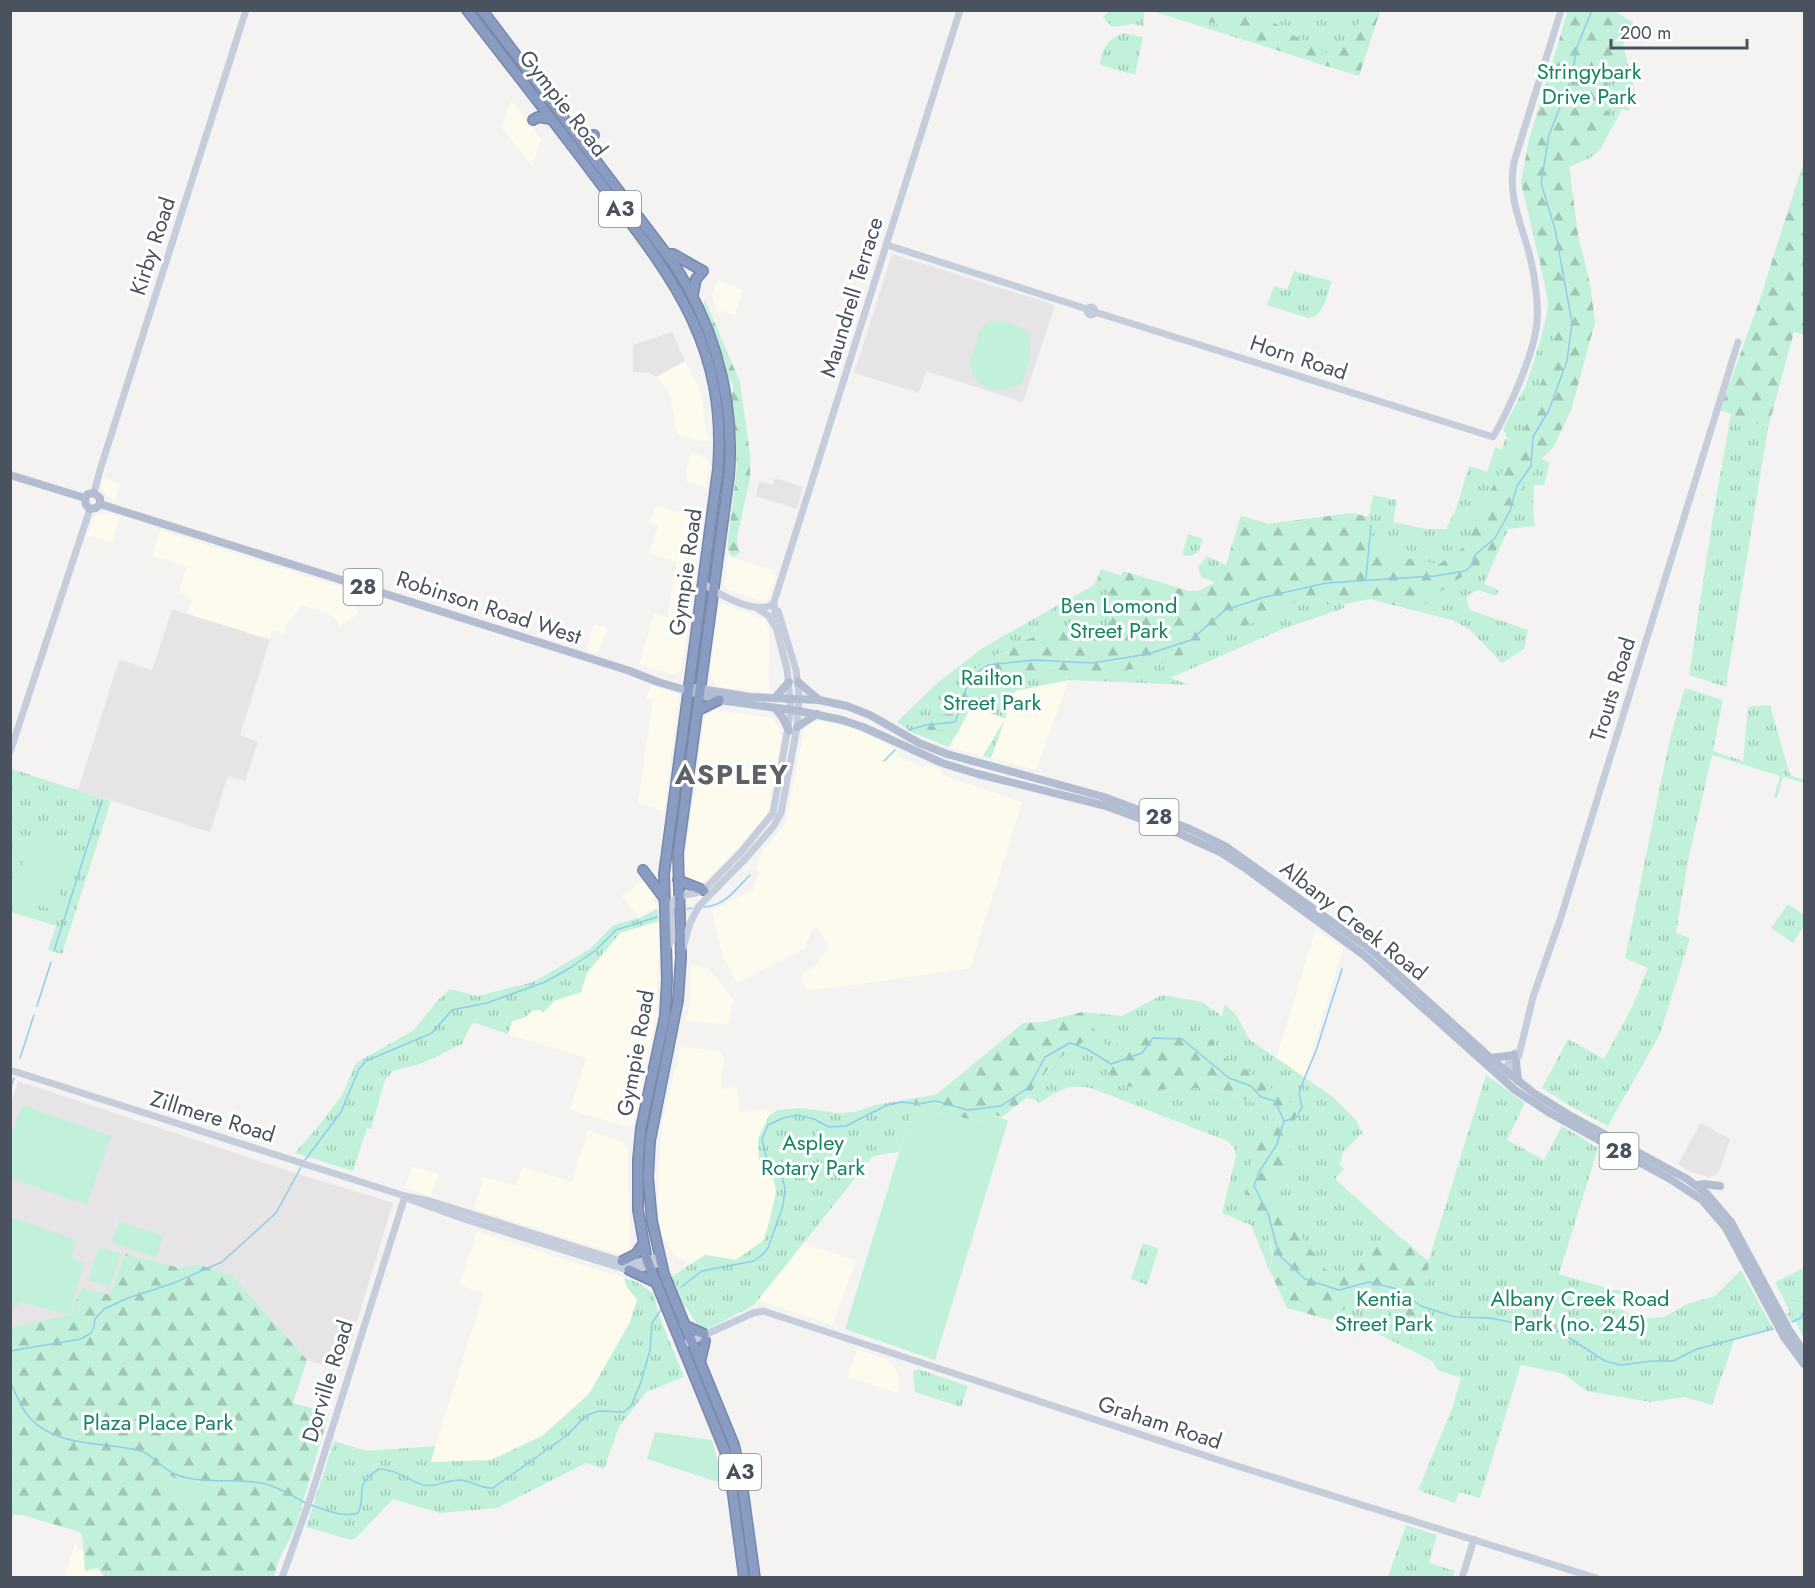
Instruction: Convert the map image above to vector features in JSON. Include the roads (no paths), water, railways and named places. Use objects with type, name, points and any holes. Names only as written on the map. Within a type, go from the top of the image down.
[{"type":"highway","name":"Gympie Road","points":[[467,10],[663,266],[679,291],[696,326],[707,357],[716,397],[719,439],[716,485],[666,862],[664,898],[667,987],[664,1026],[641,1128],[637,1195],[643,1244],[648,1263],[669,1314],[700,1362],[728,1428],[738,1461],[755,1578]]},
{"type":"highway","name":"Gympie Road","points":[[482,10],[668,254],[693,295],[714,343],[726,391],[730,444],[728,486],[680,842],[678,880],[681,957],[676,1020],[649,1152],[649,1195],[660,1260],[684,1325],[688,1346],[727,1459],[744,1578]]},
{"type":"highway","points":[[533,120],[538,117],[551,118]]},
{"type":"highway","points":[[577,135],[595,138],[589,152]]},
{"type":"highway","points":[[668,254],[673,254],[704,271],[696,279],[693,295]]},
{"type":"highway","name":"Gympie Road","points":[[716,485],[728,486]]},
{"type":"highway","points":[[697,711],[719,700]]},
{"type":"highway","points":[[643,870],[664,898]]},
{"type":"highway","points":[[678,880],[704,890]]},
{"type":"highway","points":[[622,1261],[636,1254],[643,1244]]},
{"type":"highway","points":[[629,1270],[657,1286]]},
{"type":"highway","points":[[684,1325],[705,1338],[700,1362]]},
{"type":"main road","points":[[10,475],[85,498]]},
{"type":"main road","points":[[94,493],[100,498],[100,504],[96,508],[90,508],[86,505],[85,498],[88,494],[94,493]]},
{"type":"main road","name":"Robinson Road West","points":[[100,504],[627,670],[634,670],[719,700],[795,711]]},
{"type":"main road","points":[[774,698],[789,682]]},
{"type":"main road","points":[[798,682],[819,700]]},
{"type":"main road","name":"Robinson Road West","points":[[699,692],[795,698]]},
{"type":"main road","name":"Albany Creek Road","points":[[795,698],[819,700],[860,711],[919,743],[947,754],[1090,792],[1190,829],[1215,840],[1243,857],[1370,949],[1491,1058],[1504,1076],[1518,1081],[1563,1111],[1697,1185],[1712,1198],[1731,1222],[1789,1330],[1804,1352]]},
{"type":"main road","points":[[775,708],[789,731]]},
{"type":"main road","name":"Albany Creek Road","points":[[795,711],[817,714],[858,725],[948,765],[1106,806],[1211,847],[1245,868],[1365,956],[1548,1112],[1670,1179],[1704,1202],[1716,1214],[1730,1235],[1784,1337],[1804,1364]]},
{"type":"main road","points":[[797,727],[817,714]]},
{"type":"main road","points":[[1491,1058],[1515,1059],[1518,1081]]},
{"type":"main road","points":[[1697,1185],[1720,1186]]},
{"type":"street","name":"Kirby Road","points":[[94,493],[246,10]]},
{"type":"street","name":"Maundrell Terrace","points":[[795,698],[776,627],[773,604],[960,10]]},
{"type":"street","name":"Horn Road","points":[[887,245],[1493,437],[1519,383],[1537,323],[1538,307],[1531,260],[1513,201],[1511,177],[1561,10]]},
{"type":"street","name":"Trouts Road","points":[[1504,1076],[1520,1046],[1738,342]]},
{"type":"street","points":[[10,752],[90,508]]},
{"type":"street","points":[[703,583],[724,597],[756,607],[767,608],[773,604]]},
{"type":"street","name":"Maundrell Terrace","points":[[778,594],[778,612],[798,682],[795,711]]},
{"type":"street","points":[[756,607],[769,616],[776,627]]},
{"type":"street","points":[[681,957],[689,925],[699,906],[746,858],[779,817],[797,727],[795,711]]},
{"type":"street","points":[[666,951],[672,939],[671,904],[679,896],[704,890],[742,851],[771,816],[775,808],[789,731],[795,711]]},
{"type":"street","name":"Zillmere Road","points":[[10,1070],[405,1196],[422,1199],[622,1261],[634,1264],[648,1263]]},
{"type":"street","name":"Zillmere Road","points":[[405,1196],[412,1201],[474,1222],[629,1270],[660,1260]]},
{"type":"street","name":"Dorville Road","points":[[286,1576],[405,1196]]},
{"type":"street","name":"Graham Road","points":[[688,1346],[753,1312],[763,1311],[1222,1461],[1596,1578]]},
{"type":"street","points":[[1462,1578],[1474,1539]]},
{"type":"waterway","points":[[909,730],[926,725],[955,722],[968,682],[988,665],[1034,660],[1092,663],[1148,654],[1191,640],[1225,610],[1265,597],[1326,583],[1435,576],[1465,571],[1471,566],[1475,555],[1495,538],[1510,511],[1517,486],[1531,466],[1533,437],[1549,410],[1567,361],[1572,323],[1555,229],[1541,183],[1549,135],[1571,79],[1577,47],[1592,10]]},
{"type":"waterway","points":[[1366,578],[1371,525]]},
{"type":"waterway","points":[[884,761],[895,750]]},
{"type":"waterway","points":[[54,951],[102,800]]},
{"type":"waterway","points":[[704,907],[724,900],[750,875]]},
{"type":"waterway","points":[[687,909],[692,908]]},
{"type":"waterway","points":[[305,1160],[341,1112],[359,1069],[366,1061],[432,1033],[452,1010],[487,1003],[545,982],[596,950],[616,930],[657,917]]},
{"type":"waterway","points":[[37,1006],[51,962]]},
{"type":"waterway","points":[[1285,1121],[1297,1117],[1302,1107],[1299,1093],[1316,1051],[1342,969]]},
{"type":"waterway","points":[[20,1058],[34,1015]]},
{"type":"waterway","points":[[681,1287],[702,1271],[754,1261],[768,1248],[783,1206],[785,1188],[781,1174],[766,1156],[762,1139],[768,1125],[797,1115],[814,1119],[829,1127],[846,1126],[887,1105],[902,1102],[918,1104],[936,1101],[968,1110],[1001,1106],[1029,1087],[1045,1057],[1070,1043],[1087,1049],[1111,1064],[1142,1053],[1153,1038],[1182,1039],[1229,1078],[1251,1086],[1261,1097],[1275,1101],[1284,1121],[1277,1144],[1259,1172],[1254,1186],[1268,1213],[1279,1255],[1305,1279],[1339,1290],[1369,1282],[1397,1289],[1421,1306],[1455,1317],[1490,1318],[1560,1332],[1605,1361],[1621,1365],[1673,1361],[1697,1349],[1773,1329]]},
{"type":"waterway","points":[[10,1089],[14,1078]]},
{"type":"waterway","points":[[10,1351],[81,1339],[91,1333],[95,1319],[104,1309],[222,1262],[276,1213],[301,1167]]},
{"type":"waterway","points":[[311,1505],[341,1514],[358,1513],[365,1481],[379,1469],[385,1469],[423,1485],[461,1480],[493,1488],[566,1436],[587,1415],[599,1411],[624,1412],[631,1406],[650,1350],[652,1323],[663,1307]]},
{"type":"waterway","points":[[1792,1322],[1804,1316]]},
{"type":"waterway","points":[[10,1382],[21,1406],[30,1418],[53,1434],[80,1442],[143,1452],[175,1474],[185,1477],[267,1484],[306,1503]]},
{"type":"district","name":"ASPLEY","points":[[732,774]]},
{"type":"park label","name":"Stringybark Drive Park","points":[[1589,84]]},
{"type":"park label","name":"Ben Lomond Street Park","points":[[1119,618]]},
{"type":"park label","name":"Railton Street Park","points":[[992,690]]},
{"type":"park label","name":"Aspley Rotary Park","points":[[813,1154]]},
{"type":"park label","name":"Kentia Street Park","points":[[1384,1310]]},
{"type":"park label","name":"Albany Creek Road Park (no. 245)","points":[[1580,1310]]},
{"type":"park label","name":"Plaza Place Park","points":[[158,1422]]}]
